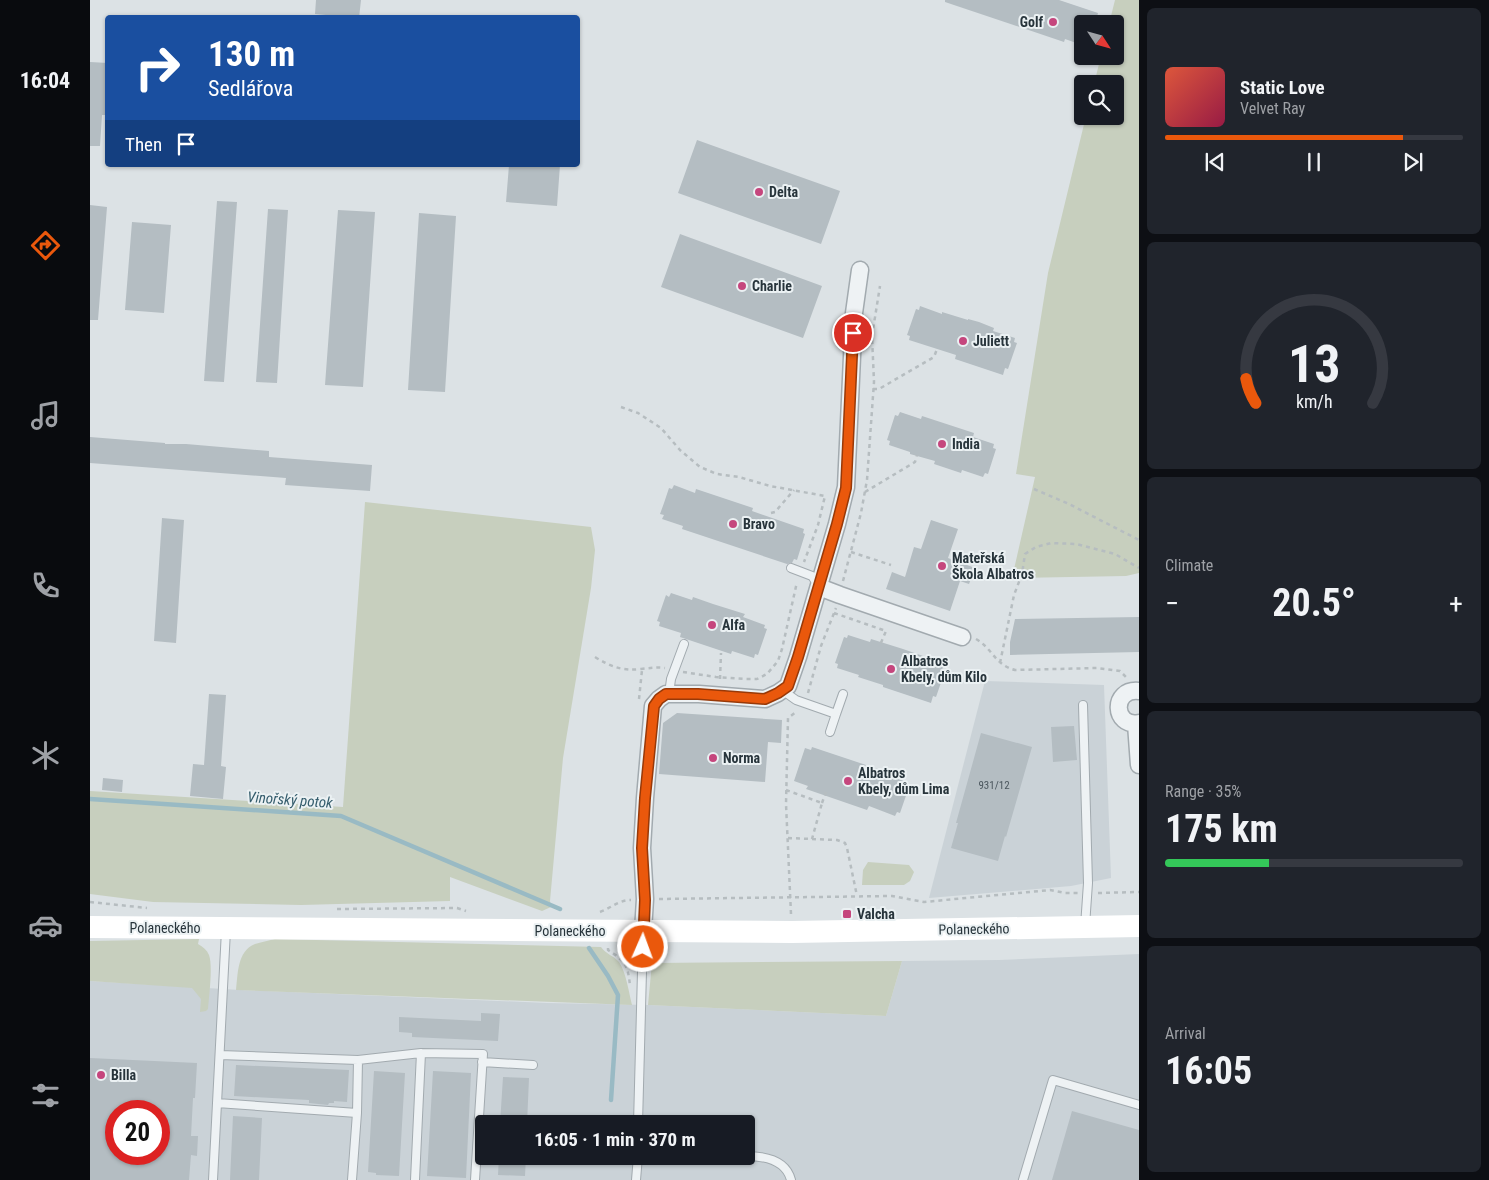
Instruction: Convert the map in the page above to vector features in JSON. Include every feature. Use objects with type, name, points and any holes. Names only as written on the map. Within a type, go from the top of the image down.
[{"type":"street","points":[[643,931],[645,900],[642,848],[654,706],[666,694],[765,699],[788,686],[798,657],[846,488],[854,313],[860,270]]},
{"type":"street","points":[[819,586],[962,637]]},
{"type":"street","points":[[1134,686],[1129,692],[1124,694],[1118,708],[1122,718],[1131,724],[1138,724],[1139,765]]},
{"type":"street","name":"Polaneckého","points":[[90,927],[792,932],[1139,926]]},
{"type":"lane","points":[[791,568],[812,576],[819,586]]},
{"type":"lane","points":[[669,694],[671,679],[684,644]]},
{"type":"lane","points":[[782,690],[796,700],[836,714]]},
{"type":"lane","points":[[830,732],[843,694]]},
{"type":"lane","points":[[1083,705],[1087,894],[1085,928]]},
{"type":"lane","points":[[213,1180],[226,928]]},
{"type":"lane","points":[[638,1115],[643,931]]},
{"type":"lane","points":[[220,1055],[358,1060],[421,1053],[483,1054],[475,1180]]},
{"type":"lane","points":[[415,1180],[421,1053]]},
{"type":"lane","points":[[352,1180],[357,1113],[358,1060]]},
{"type":"lane","points":[[482,1062],[532,1065]]},
{"type":"lane","points":[[1023,1180],[1053,1080],[1139,1105]]},
{"type":"lane","points":[[217,1103],[357,1113]]},
{"type":"lane","points":[[755,1156],[774,1160],[785,1167],[790,1180]]},
{"type":"lane","points":[[636,1180],[637,1165]]},
{"type":"path","points":[[873,389],[879,389],[934,358],[937,349]]},
{"type":"path","points":[[595,657],[610,666],[627,670],[656,667],[720,677],[757,679],[767,674],[778,661],[782,649],[800,571],[818,525],[825,496],[717,474],[700,467],[680,450],[661,428],[638,413],[622,407]]},
{"type":"path","points":[[865,492],[915,462],[918,455]]},
{"type":"path","points":[[1034,489],[1069,504],[1139,540]]},
{"type":"path","points":[[771,513],[775,512],[794,490]]},
{"type":"path","points":[[1000,663],[1014,595],[1022,574],[1025,554],[1036,546],[1051,543],[1076,544],[1115,554],[1139,568]]},
{"type":"path","points":[[851,552],[891,566]]},
{"type":"path","points":[[834,613],[886,631],[880,646]]},
{"type":"path","points":[[962,637],[978,640],[1004,667],[1015,670],[1097,668],[1120,671],[1134,686]]},
{"type":"path","points":[[718,696],[721,653]]},
{"type":"path","points":[[812,839],[827,789]]},
{"type":"path","points":[[786,790],[822,804]]},
{"type":"path","points":[[788,838],[838,840],[845,843],[857,896]]},
{"type":"path","points":[[605,910],[624,900],[892,896],[924,902],[1050,890],[1087,894],[1139,892]]},
{"type":"path","points":[[791,897],[791,914]]},
{"type":"path","points":[[607,944],[608,950],[622,959],[628,971],[631,997],[642,996]]},
{"type":"shaded area","points":[[985,681],[1104,685],[1111,878],[1071,886],[929,898]]},
{"type":"shaded area","points":[[1139,954],[1139,1180],[90,1180],[90,981],[240,990],[886,1016],[902,961],[999,960]]},
{"type":"green space","points":[[1115,0],[1139,0],[1139,573],[1126,576],[1012,578],[1035,477],[1016,474],[1048,273],[1084,125],[1124,125],[1124,75],[1096,75],[1099,65],[1124,65],[1124,15],[1111,15]]},
{"type":"green space","points":[[365,502],[591,527],[595,550],[591,588],[563,758],[551,907],[542,911],[450,877],[450,901],[301,905],[153,902],[90,894],[90,791],[343,807]]},
{"type":"green space","points":[[868,862],[909,865],[914,872],[910,881],[904,885],[862,885],[863,870]]},
{"type":"green space","points":[[199,939],[198,944],[207,952],[210,960],[210,989],[208,1009],[206,1011],[200,1012],[201,999],[192,988],[90,981],[90,941]]},
{"type":"green space","points":[[275,939],[601,947],[619,962],[632,1005],[236,990],[238,970],[245,952],[255,944]]},
{"type":"green space","points":[[902,961],[886,1016],[648,1005],[652,963]]},
{"type":"building","points":[[316,0],[361,0],[359,15],[315,14]]},
{"type":"building","name":"Golf","points":[[945,0],[1059,0],[1098,13],[1097,15],[1074,15],[1074,42],[1065,39],[1064,42],[945,2]]},
{"type":"building","points":[[90,62],[105,63],[105,115],[102,115],[100,146],[90,146]]},
{"type":"building","name":"Delta","points":[[697,140],[840,191],[821,244],[678,193]]},
{"type":"building","points":[[509,167],[560,167],[557,206],[506,202]]},
{"type":"building","points":[[217,201],[237,202],[224,382],[204,381]]},
{"type":"building","points":[[90,205],[107,207],[98,320],[90,320]]},
{"type":"building","points":[[268,209],[288,210],[277,383],[256,382]]},
{"type":"building","points":[[338,210],[375,212],[363,387],[325,385]]},
{"type":"building","points":[[419,213],[456,216],[445,392],[408,390]]},
{"type":"building","points":[[132,222],[171,225],[164,313],[125,310]]},
{"type":"building","name":"Charlie","points":[[680,234],[822,286],[803,338],[661,287]]},
{"type":"building","name":"Juliett","points":[[920,306],[942,314],[942,312],[979,322],[994,328],[993,331],[1015,338],[1014,342],[1017,343],[1008,369],[1005,368],[1003,375],[955,359],[956,355],[909,340],[910,336],[907,335],[916,309],[919,310]]},
{"type":"building","name":"India","points":[[900,412],[921,419],[922,416],[974,433],[973,437],[994,444],[993,448],[996,449],[988,474],[985,473],[983,477],[962,470],[961,473],[934,464],[935,461],[910,454],[910,452],[889,445],[890,441],[887,440],[895,415],[898,416]]},
{"type":"building","points":[[90,437],[269,451],[269,457],[372,465],[370,491],[285,485],[286,478],[90,463]]},
{"type":"building","name":"Bravo","points":[[674,485],[695,493],[696,489],[753,508],[752,511],[804,529],[803,533],[805,534],[797,560],[794,559],[792,563],[787,564],[682,529],[683,526],[662,519],[664,515],[660,514],[669,488],[672,489]]},
{"type":"building","points":[[162,518],[184,520],[176,643],[154,641]]},
{"type":"building","name":"Mateřská Škola Albatros","points":[[931,520],[958,529],[948,558],[975,568],[969,584],[960,581],[950,611],[886,589],[892,572],[905,577],[914,547],[921,549]]},
{"type":"building","name":"Alfa","points":[[671,593],[692,600],[693,597],[745,614],[743,617],[765,625],[764,628],[767,629],[758,655],[755,654],[754,658],[732,651],[731,654],[680,637],[681,633],[659,626],[660,622],[657,621],[666,595],[669,597]]},
{"type":"building","points":[[1139,617],[1139,652],[1010,655],[1010,642],[1015,619]]},
{"type":"building","name":"Albatros Kbely, dům Kilo","points":[[848,635],[870,642],[871,639],[903,649],[923,656],[921,659],[943,667],[942,670],[945,671],[936,697],[933,696],[931,703],[883,687],[883,685],[858,677],[859,675],[837,668],[838,664],[835,663],[844,637],[847,638]]},
{"type":"building","points":[[209,694],[226,695],[221,766],[226,767],[223,799],[190,796],[193,764],[204,765]]},
{"type":"building","name":"Norma","points":[[677,713],[782,720],[781,743],[768,742],[765,782],[659,774],[663,723]]},
{"type":"building","points":[[1074,726],[1077,760],[1053,762],[1051,727]]},
{"type":"building","points":[[981,733],[1032,747],[998,861],[951,848]]},
{"type":"building","name":"Albatros Kbely, dům Lima","points":[[812,747],[881,770],[880,773],[907,782],[905,786],[909,787],[900,813],[897,812],[895,816],[869,806],[867,810],[806,789],[808,786],[794,781],[805,748],[811,750]]},
{"type":"building","points":[[103,778],[123,780],[122,792],[102,790]]},
{"type":"building","points":[[481,1013],[500,1014],[498,1041],[412,1037],[412,1033],[399,1032],[399,1017],[481,1021]]},
{"type":"building","points":[[90,1058],[197,1063],[191,1136],[198,1136],[197,1156],[191,1155],[189,1180],[90,1180]]},
{"type":"building","points":[[236,1065],[349,1070],[347,1102],[334,1101],[334,1103],[329,1103],[328,1105],[309,1103],[309,1100],[234,1096]]},
{"type":"building","points":[[374,1071],[405,1073],[399,1176],[376,1175],[376,1173],[368,1172]]},
{"type":"building","points":[[433,1071],[471,1073],[466,1178],[427,1176]]},
{"type":"building","points":[[503,1077],[529,1078],[527,1115],[501,1115]]},
{"type":"building","points":[[1072,1111],[1139,1130],[1139,1180],[1052,1180]]},
{"type":"building","points":[[233,1116],[262,1118],[259,1180],[230,1180]]},
{"type":"building","points":[[499,1165],[526,1165],[525,1176],[498,1175]]},
{"type":"waterway","name":"Vinořský potok","points":[[90,799],[341,816],[560,909]]},
{"type":"waterway","name":"Vinořský potok","points":[[589,948],[618,995],[611,1100]]},
{"type":"place","name":"Golf","points":[[1053,22]]},
{"type":"place","name":"Delta","points":[[759,192]]},
{"type":"place","name":"Charlie","points":[[742,286]]},
{"type":"place","name":"Juliett","points":[[963,341]]},
{"type":"place","name":"India","points":[[942,444]]},
{"type":"place","name":"Bravo","points":[[733,524]]},
{"type":"place","name":"Mateřská Škola Albatros","points":[[942,566]]},
{"type":"place","name":"Alfa","points":[[712,625]]},
{"type":"place","name":"Albatros Kbely, dům Kilo","points":[[891,669]]},
{"type":"place","name":"Norma","points":[[713,758]]},
{"type":"place","name":"Albatros Kbely, dům Lima","points":[[848,781]]},
{"type":"place","name":"Valcha","points":[[847,914]]},
{"type":"place","name":"Billa","points":[[101,1075]]},
{"type":"route","points":[[643,947],[645,900],[642,848],[654,706],[666,694],[698,694],[765,699],[788,686],[844,499],[853,333]]}]
